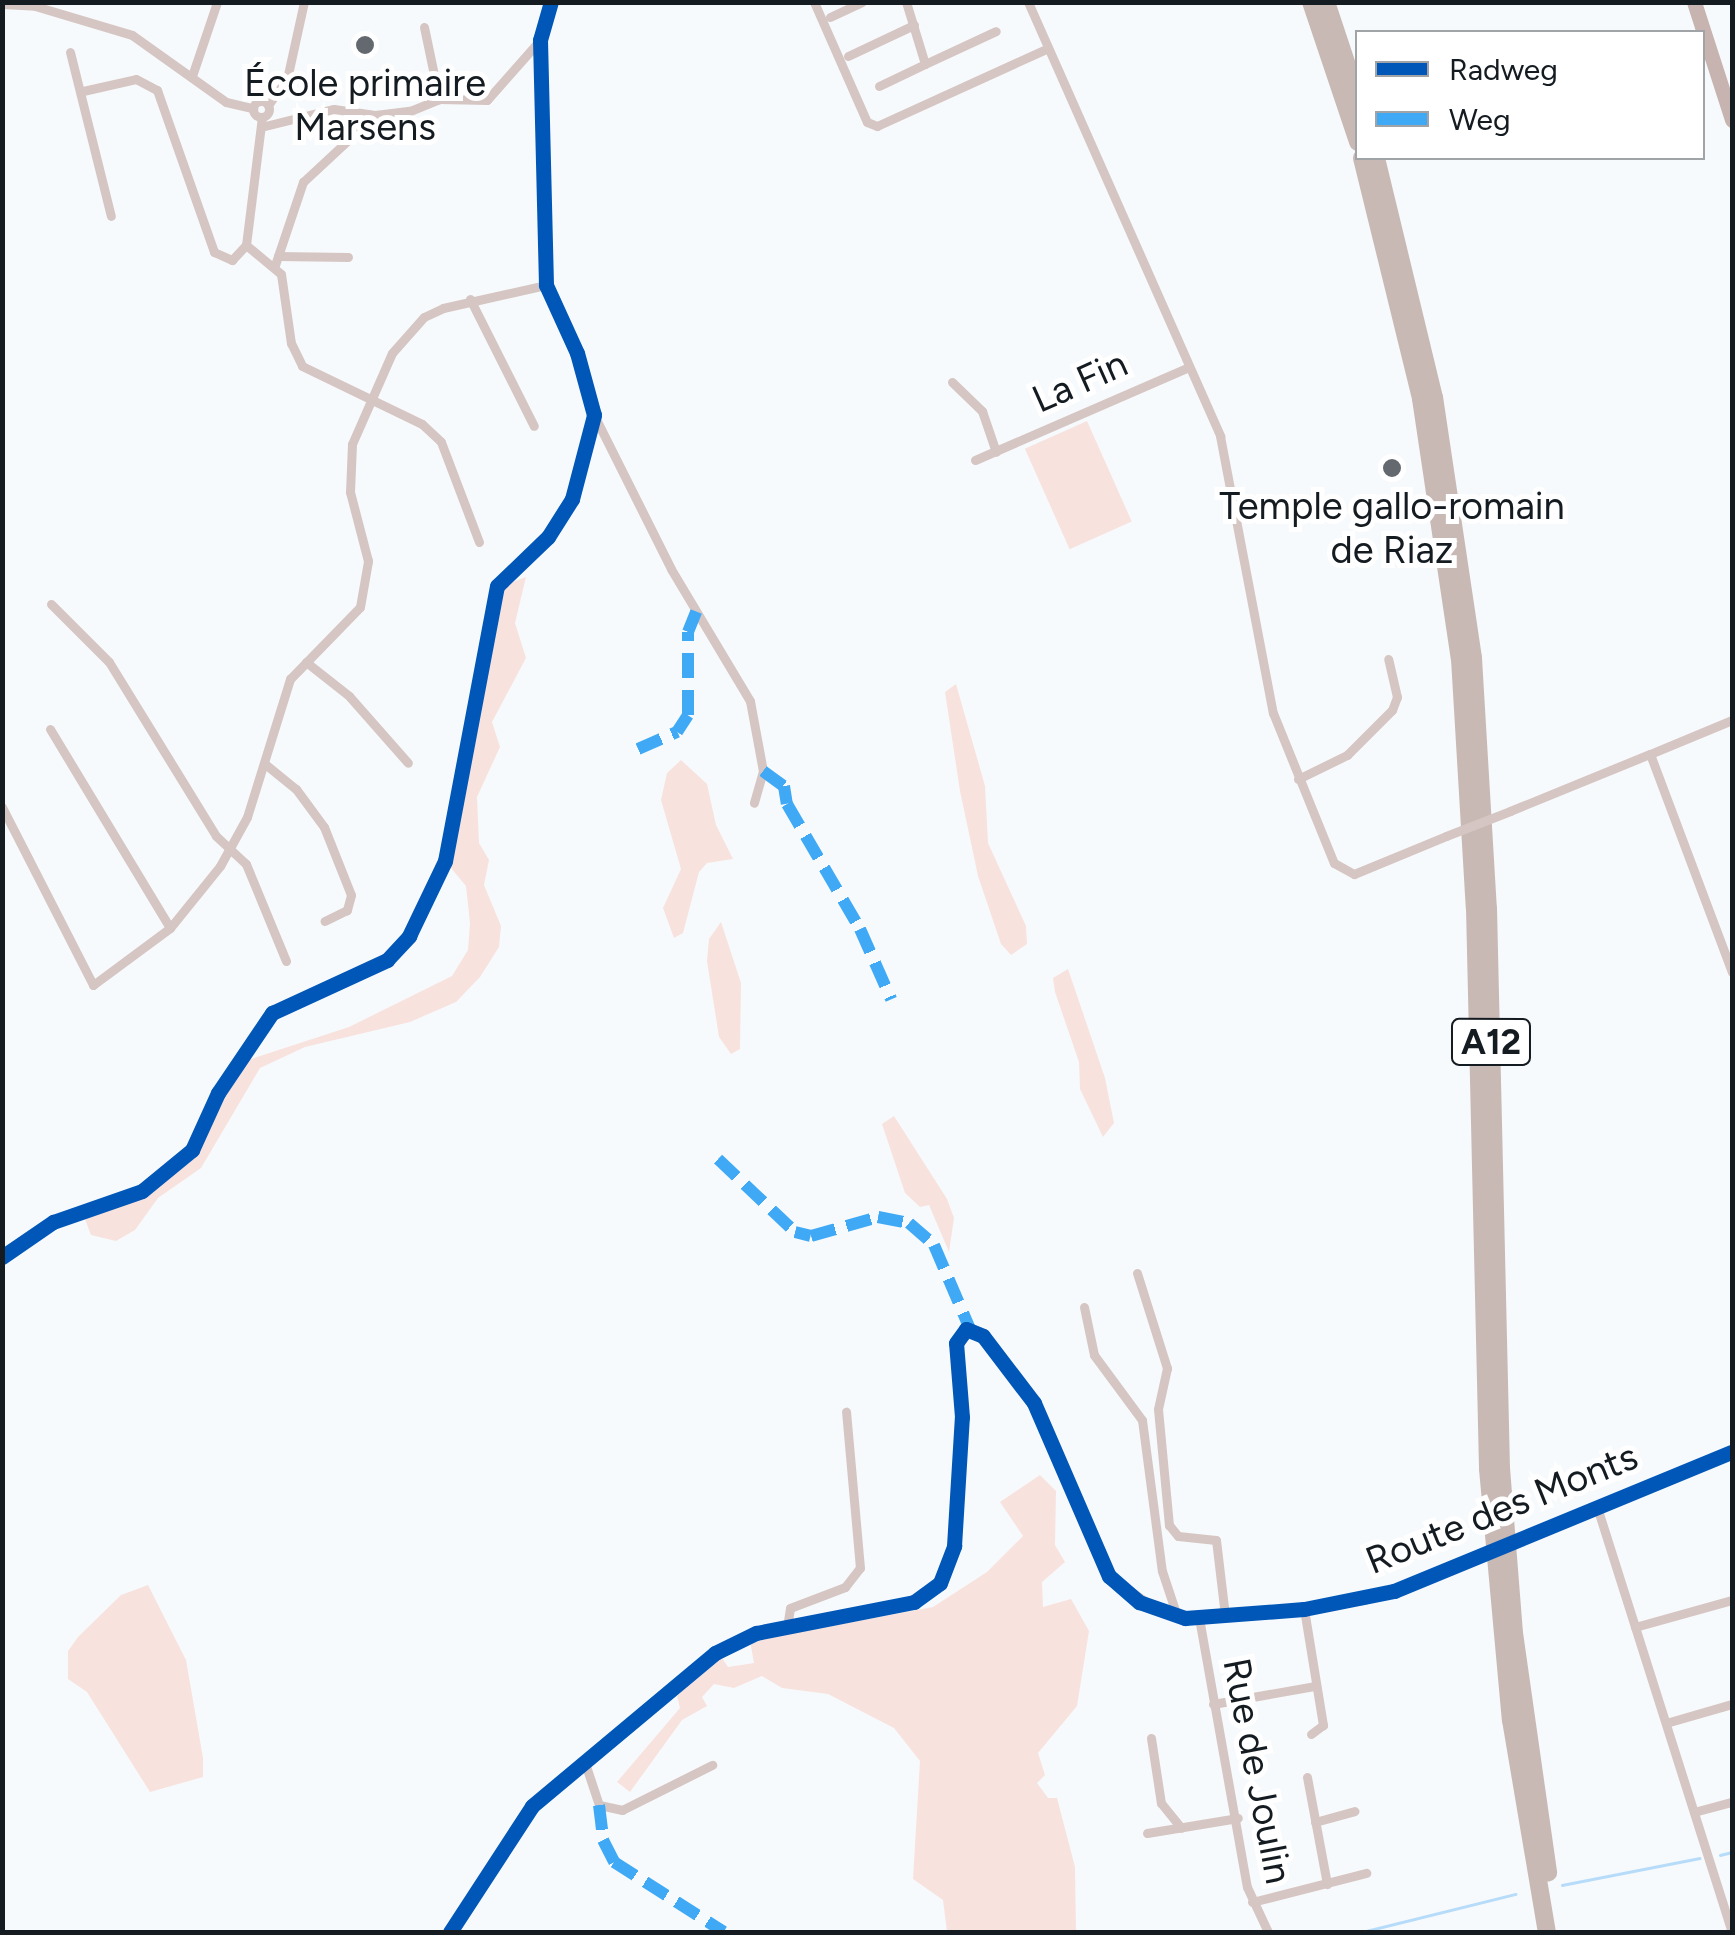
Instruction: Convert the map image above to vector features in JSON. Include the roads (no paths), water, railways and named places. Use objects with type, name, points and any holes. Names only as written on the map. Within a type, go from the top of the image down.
[{"type":"highway","points":[[1312,2],[1355,133]]},
{"type":"highway","points":[[1326,2],[1355,89]]},
{"type":"highway","name":"A12","points":[[1362,160],[1418,382],[1460,659],[1474,875],[1488,1469],[1506,1677],[1544,1932]]},
{"type":"highway","name":"A12","points":[[1377,160],[1425,349],[1469,616],[1486,842],[1505,1534],[1528,1747],[1560,1932]]},
{"type":"main road","points":[[1694,2],[1703,30]]},
{"type":"main road","points":[[1705,36],[1732,120]]},
{"type":"street","points":[[192,76],[217,2]]},
{"type":"street","points":[[83,91],[136,78],[157,90],[214,252],[232,260],[246,245],[262,122],[268,105],[287,79],[304,2]]},
{"type":"street","points":[[551,2],[540,40],[546,284],[576,352],[594,414],[671,569],[750,701],[762,771],[754,802]]},
{"type":"street","points":[[814,2],[867,122],[877,126],[1048,48]]},
{"type":"street","points":[[830,17],[862,2]]},
{"type":"street","points":[[906,2],[925,64]]},
{"type":"street","points":[[1028,2],[1220,436],[1273,713],[1334,863],[1346,875],[1732,720]]},
{"type":"street","points":[[2,4],[34,6],[132,35],[226,102],[253,108],[262,122]]},
{"type":"street","points":[[848,56],[914,25]]},
{"type":"street","points":[[424,27],[439,99]]},
{"type":"street","points":[[878,86],[996,31]]},
{"type":"street","points":[[262,122],[334,110],[375,115],[410,111],[439,99],[487,100],[540,40]]},
{"type":"street","points":[[70,52],[112,216]]},
{"type":"street","points":[[253,108],[259,101],[268,105]]},
{"type":"street","points":[[375,115],[303,182],[276,260],[290,343],[302,366],[422,424],[441,442],[479,542]]},
{"type":"street","points":[[246,245],[276,260],[348,256]]},
{"type":"street","points":[[2,807],[93,985],[170,928],[231,850],[265,764],[276,708],[306,662],[348,624],[368,588],[349,469],[370,400],[406,334],[424,316],[470,299],[546,284]]},
{"type":"street","points":[[470,299],[534,426]]},
{"type":"street","name":"La Fin","points":[[975,460],[1189,367]]},
{"type":"street","name":"La Fin","points":[[952,382],[982,411],[996,452]]},
{"type":"street","points":[[2,1256],[52,1222],[142,1191],[192,1150],[213,1102],[272,1013],[370,970],[409,936],[455,824],[467,720],[497,586],[548,537],[572,499],[594,414]]},
{"type":"street","points":[[50,604],[109,662],[231,850],[246,864],[286,962]]},
{"type":"street","points":[[1298,778],[1360,746],[1392,710],[1397,697],[1388,659]]},
{"type":"street","points":[[306,662],[350,696],[408,763]]},
{"type":"street","points":[[50,728],[170,928]]},
{"type":"street","points":[[1650,754],[1732,972]]},
{"type":"street","points":[[265,764],[296,789],[324,827],[351,895],[347,910],[324,921]]},
{"type":"street","points":[[1137,1272],[1167,1368],[1158,1409],[1169,1524],[1178,1536],[1216,1540],[1226,1616]]},
{"type":"street","points":[[1084,1307],[1094,1354],[1142,1420],[1162,1571],[1177,1616]]},
{"type":"street","name":"Route des Monts","points":[[450,1932],[524,1815],[584,1760],[723,1648],[786,1628],[914,1602],[944,1576],[954,1546],[962,1417],[956,1343],[970,1329],[990,1344],[1034,1403],[1086,1534],[1109,1576],[1139,1602],[1177,1616],[1199,1618],[1304,1609],[1394,1591],[1732,1452]]},
{"type":"street","name":"Route des Monts","points":[[786,1628],[790,1608],[845,1587],[860,1568],[846,1412]]},
{"type":"street","points":[[1597,1507],[1732,1932]]},
{"type":"street","points":[[1635,1627],[1732,1600]]},
{"type":"street","points":[[1304,1609],[1323,1724],[1311,1734]]},
{"type":"street","name":"Rue de Joulin","points":[[1199,1618],[1252,1902],[1268,1932]]},
{"type":"street","points":[[1212,1704],[1315,1686]]},
{"type":"street","points":[[1666,1723],[1732,1704]]},
{"type":"street","points":[[1151,1738],[1161,1804],[1181,1828]]},
{"type":"street","points":[[584,1760],[600,1804],[622,1810],[712,1765]]},
{"type":"street","points":[[1307,1777],[1327,1884]]},
{"type":"street","points":[[1694,1812],[1732,1802]]},
{"type":"street","points":[[1315,1822],[1354,1810]]},
{"type":"street","points":[[1147,1833],[1238,1818]]},
{"type":"street","points":[[1252,1902],[1366,1873]]},
{"type":"street","points":[[1717,1885],[1732,1880]]},
{"type":"waterway","points":[[1720,1855],[1732,1852]]},
{"type":"waterway","points":[[1562,1885],[1699,1858]]},
{"type":"waterway","points":[[1362,1932],[1515,1894]]},
{"type":"place","name":"École primaire Marsens","points":[[365,45]]},
{"type":"place","name":"Temple gallo-romain de Riaz","points":[[1392,468]]}]
